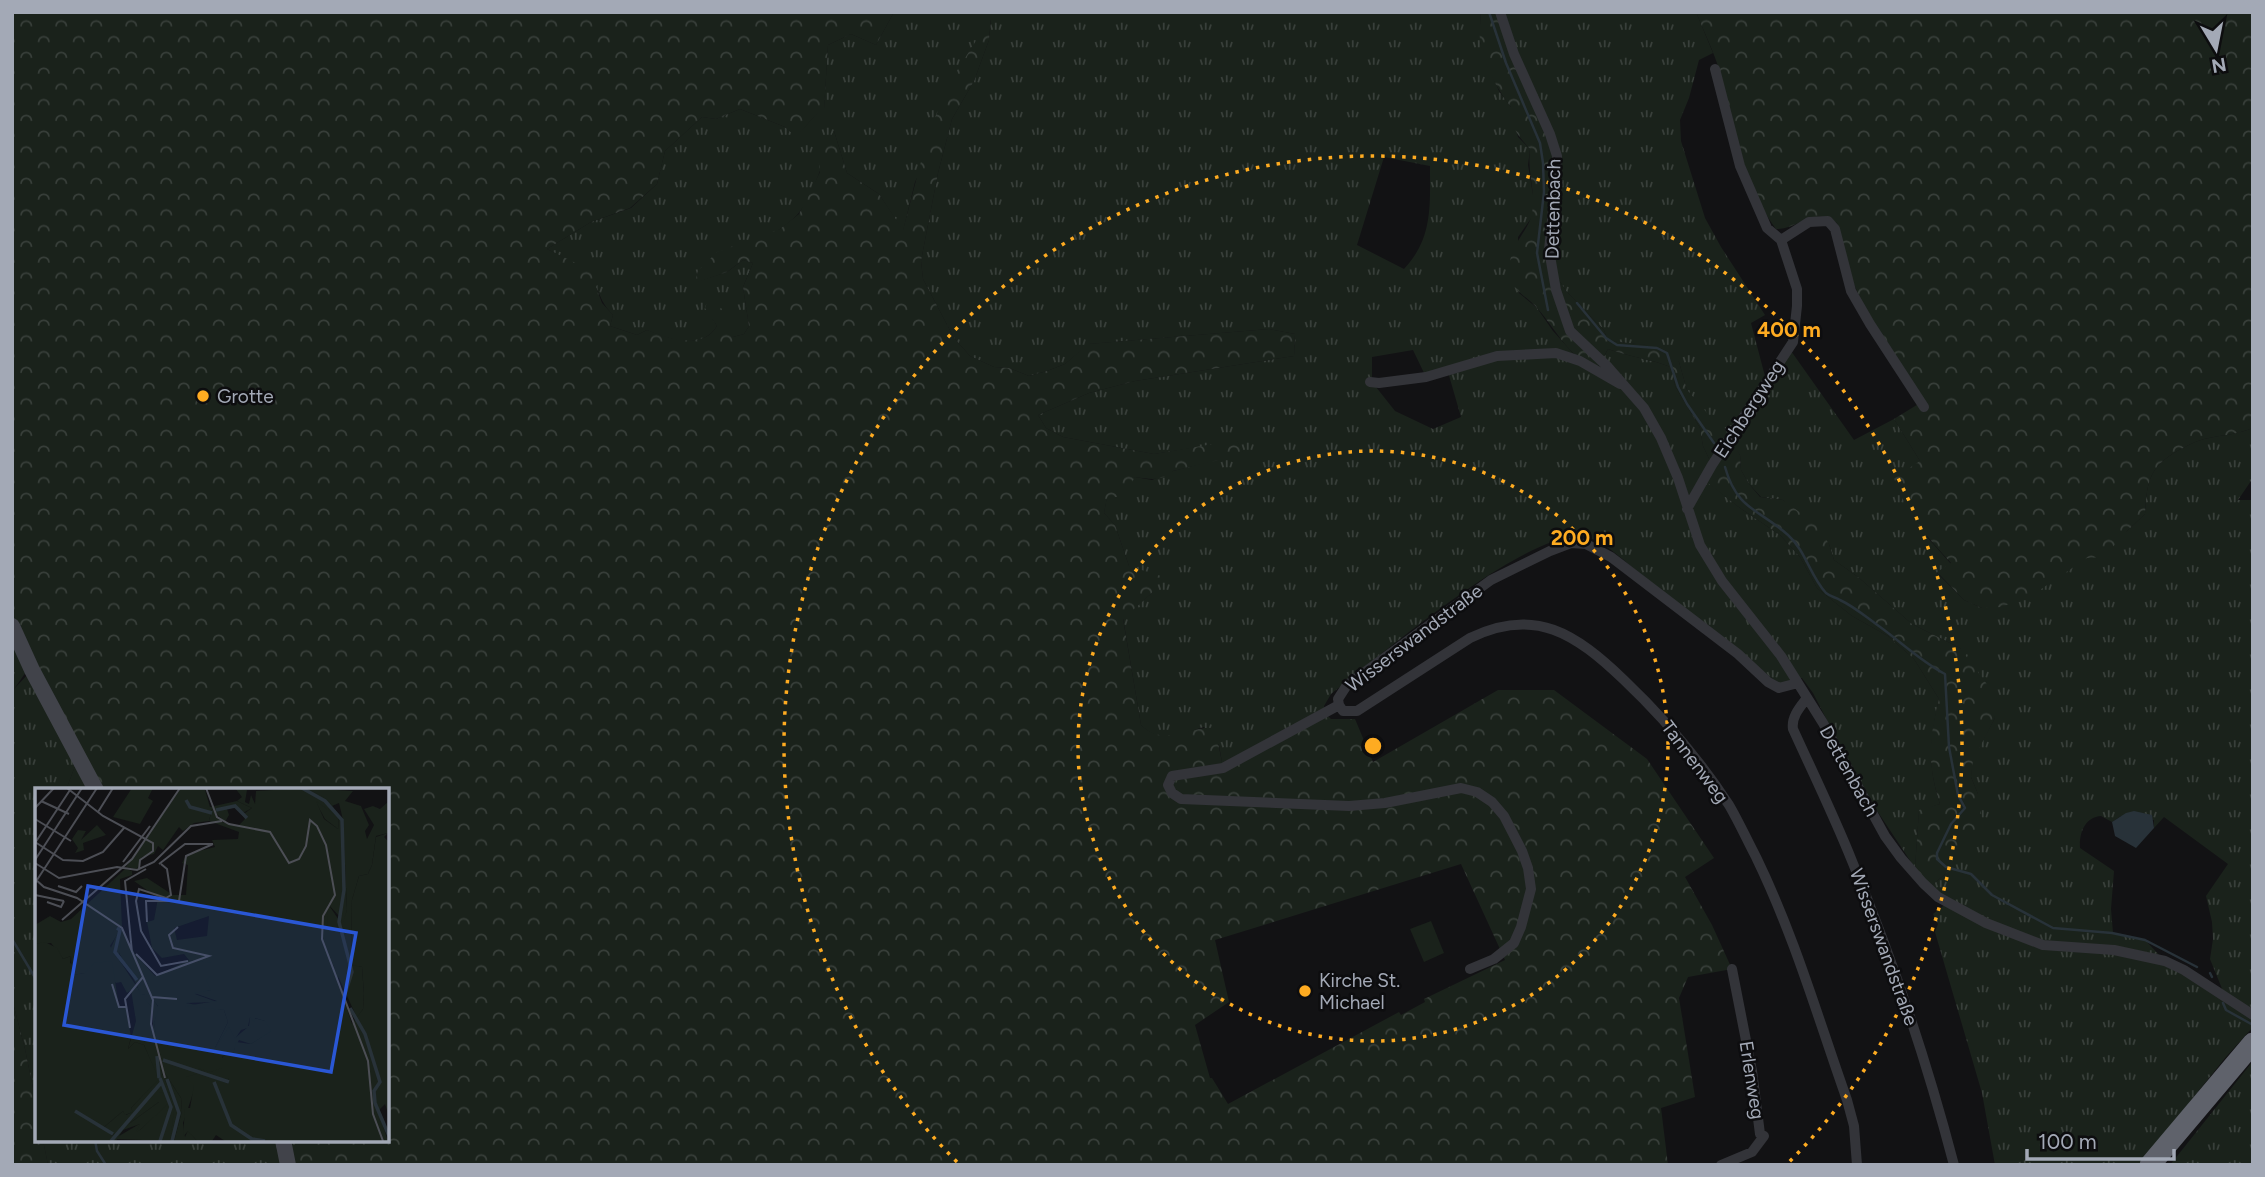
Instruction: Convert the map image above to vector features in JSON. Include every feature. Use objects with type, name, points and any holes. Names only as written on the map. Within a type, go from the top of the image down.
[{"type":"highway","points":[[2150,1165],[2253,1043]]},
{"type":"street","name":"Dettenbach","points":[[1500,12],[1514,54],[1557,156],[1549,250],[1556,289],[1570,331],[1629,389],[1644,408],[1661,438],[1678,478],[1700,545],[1723,581],[1781,656],[1823,723],[1885,836],[1914,873],[1938,897],[1986,923],[2026,940],[2061,948],[2115,950],[2165,961],[2253,1015]]},
{"type":"street","name":"Eichbergweg","points":[[1686,509],[1793,342],[1797,289],[1781,240],[1767,229],[1740,166],[1715,69]]},
{"type":"street","points":[[1781,240],[1809,222],[1828,221],[1835,229],[1851,291],[1924,407]]},
{"type":"street","name":"Dettenbach","points":[[1370,382],[1426,377],[1497,356],[1556,353],[1580,361],[1629,389]]},
{"type":"street","name":"Wisserswandstraße","points":[[1470,969],[1494,959],[1514,943],[1531,889],[1522,851],[1504,816],[1492,802],[1477,792],[1461,788],[1385,803],[1349,806],[1181,799],[1172,793],[1168,785],[1172,776],[1223,768],[1339,705],[1338,699],[1347,685],[1491,580],[1571,543],[1586,544],[1611,557],[1738,654],[1768,682],[1779,688],[1798,683]]},
{"type":"street","name":"Tannenweg","points":[[1339,705],[1343,711],[1357,711],[1461,643],[1490,628],[1511,624],[1554,629],[1598,654],[1694,754],[1730,808],[1748,841],[1787,929],[1847,1100],[1854,1126],[1857,1165]]},
{"type":"street","points":[[12,626],[32,670],[95,788]]},
{"type":"street","name":"Wisserswandstraße","points":[[1807,698],[1792,723],[1870,905],[1935,1091],[1954,1165]]},
{"type":"street","name":"Erlenweg","points":[[1721,1165],[1752,1152],[1764,1136],[1760,1134],[1752,1071],[1732,969]]},
{"type":"street","points":[[283,1142],[288,1165]]},
{"type":"green space","points":[[12,12],[894,12],[876,45],[851,34],[828,45],[824,110],[795,136],[785,127],[740,109],[716,119],[702,117],[665,151],[657,184],[630,208],[591,222],[547,249],[590,270],[600,278],[596,287],[602,303],[613,315],[610,326],[637,335],[647,330],[684,340],[703,338],[711,334],[717,326],[705,308],[707,302],[720,307],[727,314],[733,337],[744,334],[749,326],[743,287],[753,263],[743,260],[727,272],[695,283],[698,271],[717,252],[780,229],[799,214],[820,172],[818,157],[834,131],[847,173],[879,194],[903,230],[929,131],[953,77],[991,17],[989,40],[974,81],[952,119],[938,173],[921,261],[923,279],[954,338],[970,356],[994,367],[1009,368],[1029,376],[1065,364],[1088,344],[1269,329],[1295,334],[1294,356],[1135,381],[1089,393],[1038,415],[1046,428],[1063,437],[1154,454],[1237,440],[1244,454],[1173,471],[1160,478],[1135,477],[1124,496],[1107,498],[1104,513],[1115,525],[1129,566],[1161,576],[1153,592],[1123,619],[1141,725],[1150,732],[1167,736],[1215,728],[1223,767],[1325,713],[1331,719],[1355,719],[1373,762],[1498,690],[1554,690],[1647,759],[1714,858],[1685,877],[1712,925],[1732,969],[1688,977],[1679,998],[1695,1097],[1661,1108],[1668,1165],[264,1165],[288,1164],[283,1142],[388,1142],[388,788],[67,788],[78,758],[38,668],[12,618]],"holes":[[[1461,864],[1505,960],[1424,999],[1425,1002],[1401,1015],[1399,1012],[1228,1104],[1210,1078],[1195,1025],[1229,1002],[1215,940]]]},
{"type":"green space","points":[[894,12],[1480,12],[1480,42],[1487,65],[1499,91],[1511,107],[1518,137],[1530,149],[1528,165],[1534,201],[1532,217],[1518,237],[1519,293],[1537,308],[1580,361],[1597,370],[1608,349],[1673,368],[1675,386],[1700,428],[1703,446],[1712,465],[1705,480],[1780,535],[1800,557],[1817,588],[1852,616],[1888,636],[1914,659],[1939,699],[1931,752],[1933,777],[1940,804],[1919,811],[1915,868],[1862,788],[1813,693],[1802,678],[1780,684],[1604,545],[1590,538],[1566,538],[1534,550],[1497,570],[1457,596],[1331,694],[1324,706],[1325,713],[1223,768],[1219,745],[1204,727],[1178,735],[1163,736],[1148,731],[1141,725],[1123,618],[1153,592],[1129,566],[1115,525],[1104,513],[1107,497],[1135,477],[1152,480],[1173,471],[1243,453],[1237,441],[1154,454],[1063,437],[1046,428],[1038,415],[1089,393],[1135,381],[1294,356],[1295,334],[1269,329],[1089,344],[1065,364],[1029,376],[1009,368],[994,367],[970,356],[954,338],[923,279],[921,261],[938,173],[952,119],[974,81],[989,40],[991,19],[915,182],[903,231],[879,194],[847,173],[834,131],[813,187],[797,215],[764,239],[698,271],[696,282],[727,272],[743,260],[753,263],[743,287],[749,326],[744,334],[733,337],[712,318],[717,326],[711,334],[694,341],[665,337],[647,330],[637,335],[610,326],[613,315],[591,279],[574,264],[547,249],[591,222],[631,208],[657,184],[665,151],[702,117],[716,119],[740,109],[785,127],[795,135],[824,109],[828,45],[851,34],[876,45]],"holes":[[[1384,157],[1430,166],[1429,208],[1425,233],[1404,269],[1357,245]],[[1413,350],[1426,377],[1448,372],[1461,417],[1433,429],[1395,411],[1372,382],[1372,357]]]},
{"type":"green space","points":[[1480,12],[1500,12],[1557,156],[1552,269],[1566,291],[1604,330],[1608,341],[1659,346],[1671,352],[1679,362],[1687,390],[1730,439],[1740,455],[1741,470],[1760,497],[1783,500],[1817,525],[1829,544],[1834,560],[1912,624],[1960,648],[1989,687],[1995,718],[1973,760],[1971,777],[1978,794],[1982,819],[1976,836],[1951,869],[1931,886],[1915,868],[1919,810],[1940,804],[1931,764],[1933,727],[1939,699],[1914,659],[1888,636],[1852,616],[1817,588],[1800,557],[1780,535],[1704,480],[1712,465],[1703,446],[1700,428],[1675,386],[1673,368],[1608,349],[1596,370],[1570,350],[1538,309],[1512,282],[1512,254],[1532,213],[1530,149],[1515,130],[1511,107],[1487,67],[1480,41]]},
{"type":"green space","points":[[1500,12],[1696,12],[1713,53],[1699,60],[1680,120],[1681,141],[1705,218],[1765,315],[1751,323],[1767,384],[1791,351],[1854,440],[1894,419],[1920,461],[1927,537],[1951,564],[1937,573],[1964,600],[1982,608],[2127,531],[2145,514],[2152,476],[2169,456],[2198,441],[2253,428],[2253,478],[2238,500],[2253,500],[2253,1027],[2139,1165],[1995,1165],[1982,1093],[1935,932],[1938,924],[1933,914],[1947,903],[1931,886],[1951,869],[1978,794],[1971,777],[1972,760],[1995,718],[1960,648],[1912,624],[1834,560],[1829,544],[1783,500],[1761,497],[1741,470],[1740,455],[1687,390],[1679,362],[1646,345],[1608,341],[1604,330],[1566,291],[1552,269],[1551,228]],"holes":[[[2101,816],[2112,822],[2121,816],[2154,820],[2154,828],[2164,817],[2228,864],[2206,896],[2212,922],[2210,959],[2225,996],[2165,961],[2145,940],[2113,933],[2111,909],[2114,871],[2080,848],[2082,832],[2091,819]]]},
{"type":"green space","points":[[1696,12],[2253,12],[2253,428],[2198,441],[2169,456],[2152,476],[2145,514],[2104,557],[2087,558],[2031,596],[2001,607],[1982,608],[1964,600],[1937,572],[1951,563],[1911,513],[1894,478],[1920,461],[1894,419],[1920,403],[1859,296],[1837,223],[1828,218],[1813,217],[1776,229],[1764,211],[1747,173],[1720,72]]},
{"type":"green space","points":[[12,639],[26,672],[14,689],[32,670],[78,758],[67,788],[35,788],[35,1098],[12,999]]},
{"type":"green space","points":[[1431,921],[1444,953],[1424,962],[1410,929]]},
{"type":"green space","points":[[12,999],[35,1098],[35,1142],[43,1142],[48,1165],[12,1165]]},
{"type":"green space","points":[[2253,1061],[2253,1165],[2170,1165]]},
{"type":"green space","points":[[43,1142],[283,1142],[288,1164],[48,1165]]},
{"type":"shaded area","points":[[2134,811],[2152,815],[2154,828],[2136,848],[2115,836],[2112,822]]},
{"type":"waterway","points":[[1489,12],[1506,63],[1540,143],[1544,192],[1537,253],[1548,310]]},
{"type":"waterway","points":[[1577,303],[1606,338],[1617,345],[1657,348],[1667,353],[1678,387],[1714,443]]},
{"type":"waterway","points":[[1725,467],[1730,481],[1743,501],[1794,541],[1826,593],[1854,608],[1945,674],[1949,747],[1958,795],[1965,808],[1951,824],[1937,853],[1937,859],[1946,867],[1971,874],[1992,895],[2053,928],[2112,933],[2145,940],[2197,967]]},
{"type":"waterway","points":[[12,939],[35,978]]},
{"type":"waterway","points":[[2210,973],[2212,977]]},
{"type":"waterway","points":[[2223,1003],[2226,1010],[2253,1025]]},
{"type":"waterway","points":[[95,1142],[97,1151],[106,1165]]},
{"type":"place","name":"Grotte","points":[[203,396]]},
{"type":"place","name":"Kirche St. Michael","points":[[1305,991]]}]
